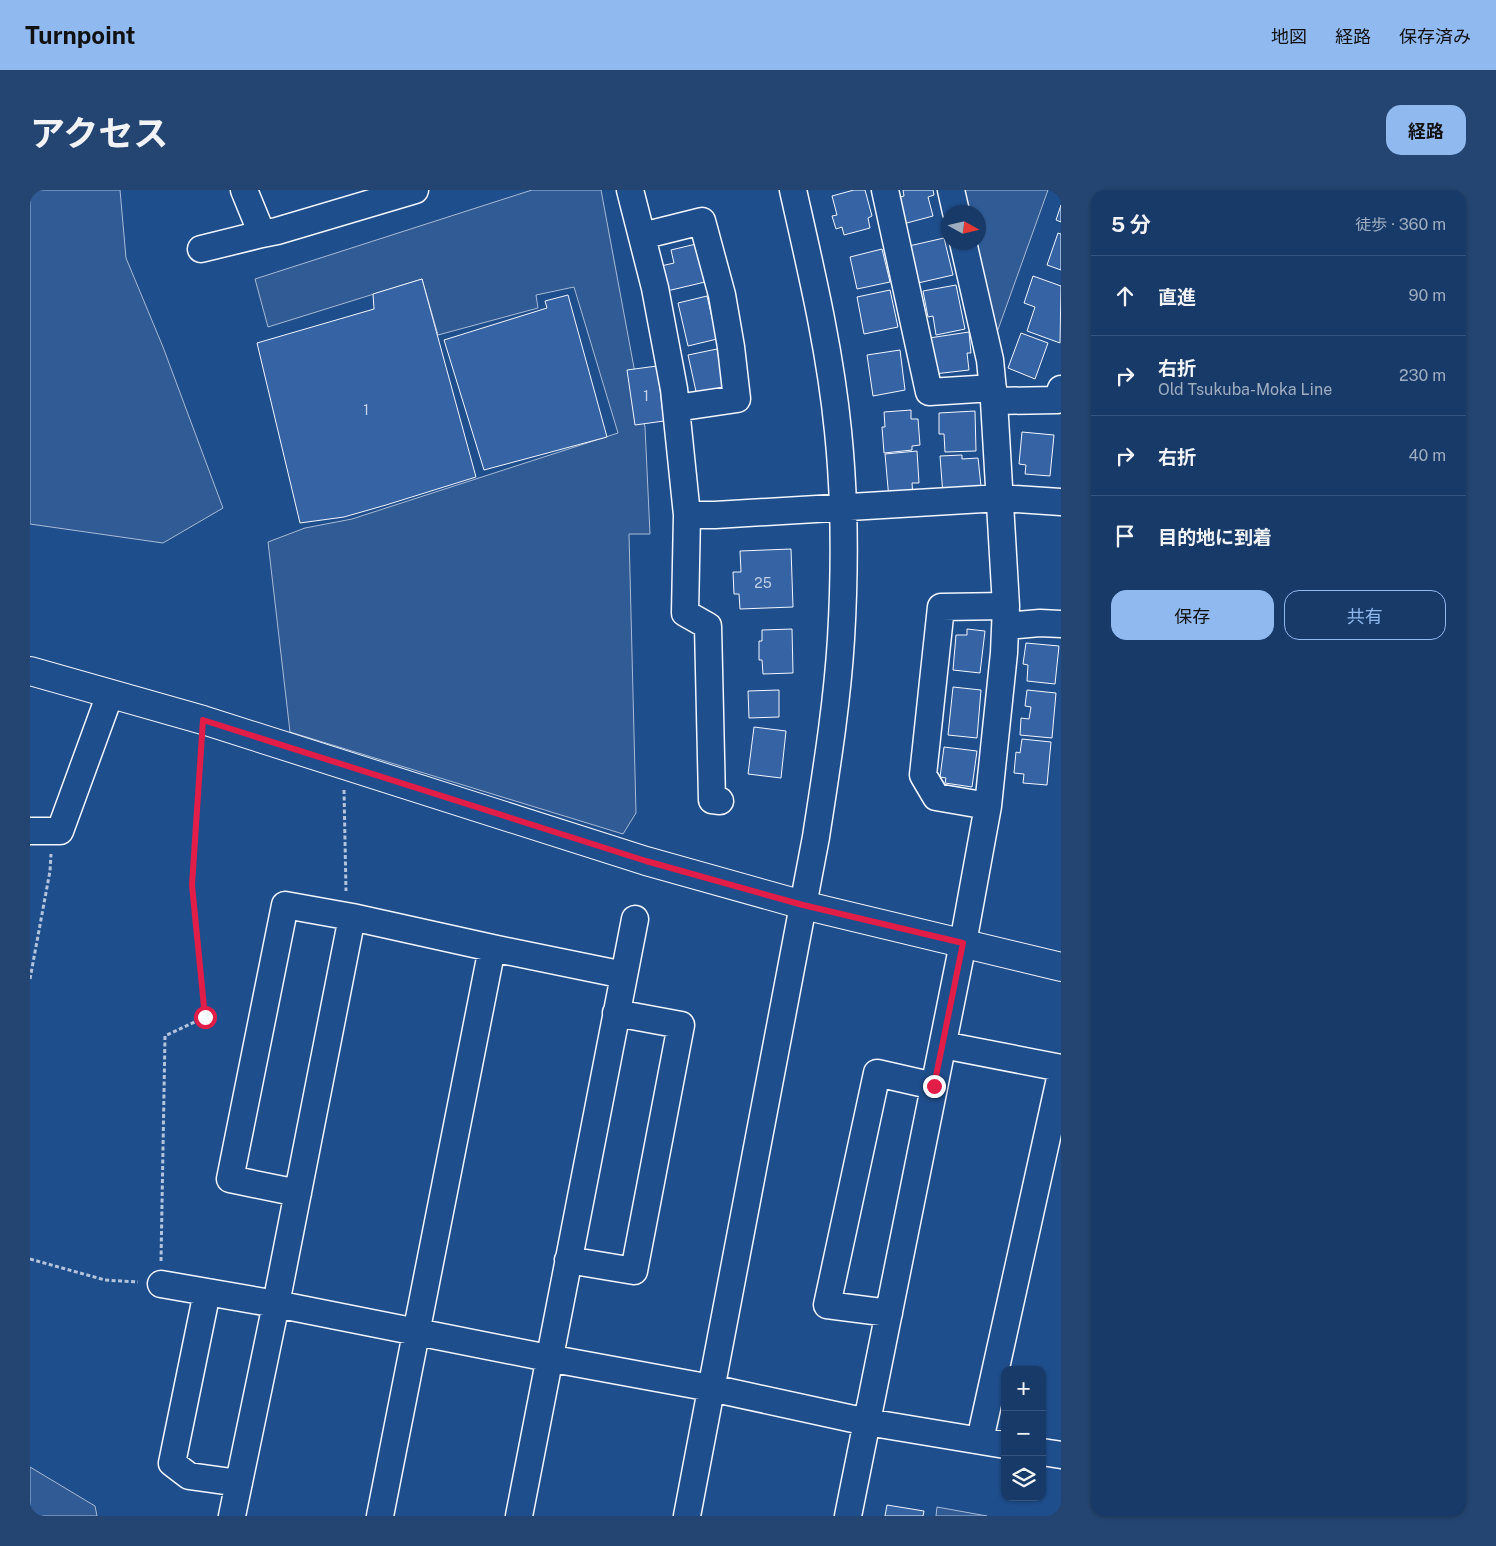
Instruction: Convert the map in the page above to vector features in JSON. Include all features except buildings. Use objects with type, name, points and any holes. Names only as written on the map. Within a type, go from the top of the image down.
[{"type":"main road","points":[[30,671],[203,720],[646,861],[803,905],[1061,967]]},
{"type":"street","points":[[244,190],[262,234]]},
{"type":"street","points":[[201,249],[277,231],[414,190]]},
{"type":"street","points":[[630,190],[656,288],[674,388],[687,515],[685,613],[708,626],[712,800],[720,801]]},
{"type":"street","points":[[687,1516],[823,792],[840,649],[843,573],[838,432],[823,322],[793,190]]},
{"type":"street","points":[[885,190],[929,392],[1060,397]]},
{"type":"street","points":[[951,190],[954,205]]},
{"type":"street","points":[[642,236],[702,221],[722,294],[732,347],[737,399],[676,408]]},
{"type":"street","points":[[848,1516],[943,1045],[988,806],[1006,616],[994,395],[990,360],[965,250]]},
{"type":"street","points":[[687,515],[715,515],[1000,498],[1061,502]]},
{"type":"street","points":[[988,806],[936,797],[923,774],[941,607],[1040,623],[1061,624]]},
{"type":"street","points":[[41,831],[60,831],[110,694]]},
{"type":"street","points":[[298,1193],[230,1179],[285,905],[352,917],[492,948],[624,974]]},
{"type":"street","points":[[232,1516],[352,917]]},
{"type":"street","points":[[518,1516],[635,919]]},
{"type":"street","points":[[380,1516],[492,948]]},
{"type":"street","points":[[568,1260],[634,1271],[681,1025],[616,1013]]},
{"type":"street","points":[[943,1045],[1061,1068]]},
{"type":"street","points":[[889,1313],[827,1305],[876,1073],[934,1086]]},
{"type":"street","points":[[161,1284],[276,1304],[711,1388],[867,1422],[992,1442],[1061,1074]]},
{"type":"street","points":[[207,1292],[172,1464],[189,1476],[239,1483]]},
{"type":"street","points":[[1046,1453],[1061,1455]]},
{"type":"path","points":[[30,1260],[104,1280],[161,1284],[165,1036],[205,1017],[192,885],[203,720]]},
{"type":"path","points":[[344,764],[346,903],[352,917]]},
{"type":"path","points":[[30,979],[50,871],[41,831]]},
{"type":"shaded area","points":[[30,190],[120,190],[126,258],[163,347],[223,508],[163,543],[30,524]]},
{"type":"shaded area","points":[[532,190],[601,190],[645,427],[650,534],[629,534],[636,813],[623,834],[290,732],[268,542],[305,528],[352,519],[618,433],[574,287],[536,295],[538,308],[438,335],[422,279],[268,327],[255,279]]},
{"type":"shaded area","points":[[959,190],[1048,190],[995,338],[974,250],[986,250],[986,205],[963,205]]},
{"type":"shaded area","points":[[30,1467],[95,1506],[97,1516],[30,1516]]},
{"type":"shaded area","points":[[937,1507],[987,1516],[936,1516]]},
{"type":"route","points":[[205,1017],[192,885],[203,720],[646,861],[803,905],[963,943],[934,1086]]}]
